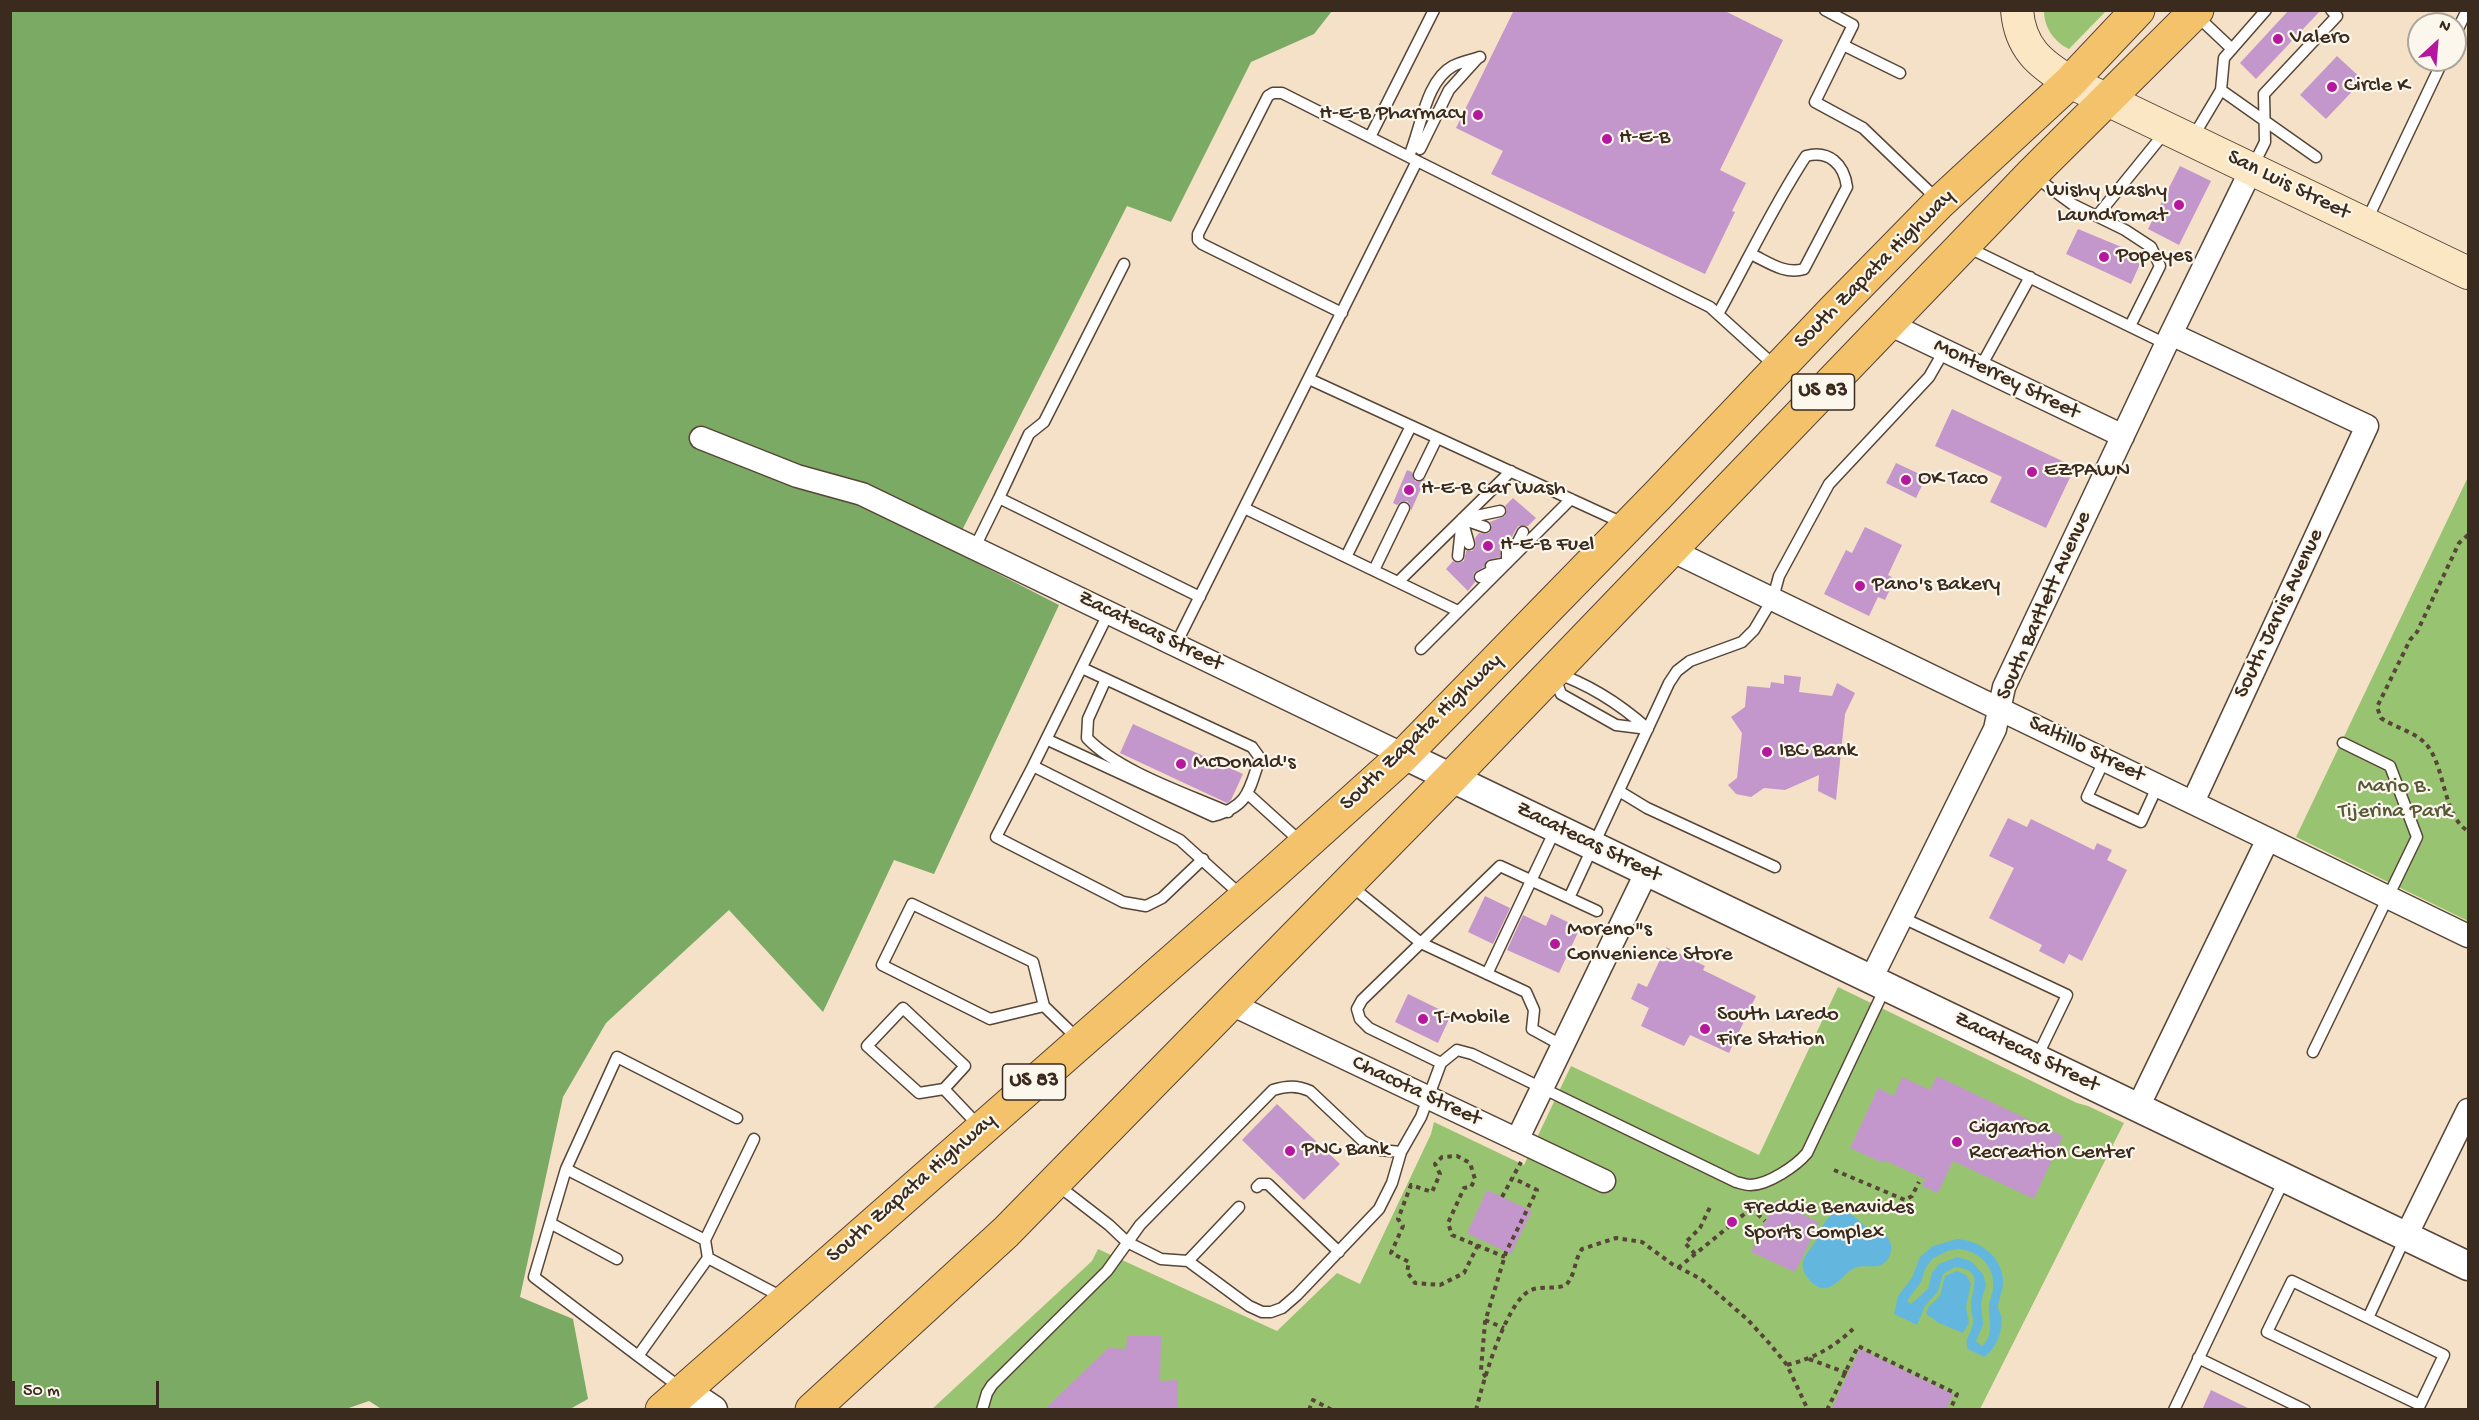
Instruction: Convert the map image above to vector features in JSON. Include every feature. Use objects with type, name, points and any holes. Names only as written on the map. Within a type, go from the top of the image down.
[{"type":"main road","name":"San Luis Street","points":[[2017,10],[2023,38],[2032,53],[2046,68],[2070,82],[2469,273]]},
{"type":"main road","name":"South Zapata Highway","points":[[673,1400],[1245,898],[1404,754],[1941,202],[2070,82],[2138,10]]},
{"type":"main road","name":"South Zapata Highway","points":[[812,1410],[1006,1232],[1452,777],[2032,174],[2196,12]]},
{"type":"street","name":"South Bartlett Avenue","points":[[1879,983],[1901,917],[1995,729],[2004,687],[2168,339],[2252,168]]},
{"type":"street","name":"Monterrey Street","points":[[1889,324],[2123,436]]},
{"type":"street","name":"South Jarvis Avenue","points":[[2168,339],[2367,426],[2193,802]]},
{"type":"street","name":"Zacatecas Street","points":[[701,438],[797,476],[862,494],[2469,1266]]},
{"type":"street","name":"Saltillo Street","points":[[1671,550],[2469,936]]},
{"type":"street","points":[[2138,1107],[2268,839]]},
{"type":"street","points":[[1519,1151],[1542,1089],[1647,872]]},
{"type":"street","name":"Chacota Street","points":[[1229,1004],[1427,1097],[1519,1151],[1604,1181]]},
{"type":"street","points":[[2406,1236],[2469,1110]]},
{"type":"street","points":[[673,1400],[713,1410]]},
{"type":"lane","points":[[1370,137],[1434,10]]},
{"type":"lane","points":[[1825,10],[1853,25],[1815,102],[1863,128],[1941,202]]},
{"type":"lane","points":[[2097,216],[2221,90],[2224,58],[2266,10]]},
{"type":"lane","points":[[2252,168],[2265,142],[2264,94],[2337,16],[2331,10]]},
{"type":"lane","points":[[2196,12],[2232,49]]},
{"type":"lane","points":[[1844,45],[1900,73]]},
{"type":"lane","points":[[1176,644],[1342,313],[1413,159],[1449,90],[1480,57]]},
{"type":"lane","points":[[2366,223],[2437,72]]},
{"type":"lane","points":[[2221,90],[2316,158]]},
{"type":"lane","points":[[1342,313],[1198,240],[1198,234],[1268,96],[1273,93],[1282,93],[1697,301],[1718,314],[1778,369]]},
{"type":"lane","points":[[1718,314],[1751,254],[1806,156],[1818,153],[1834,159],[1846,173],[1848,187],[1804,269],[1795,271],[1782,269],[1751,254]]},
{"type":"lane","points":[[2032,174],[2072,204],[2125,230],[2151,247],[2160,266],[2130,326]]},
{"type":"lane","points":[[1964,246],[2130,326],[2168,339]]},
{"type":"lane","points":[[975,547],[1029,434],[1044,422],[1124,264]]},
{"type":"lane","points":[[1980,368],[2030,278]]},
{"type":"lane","points":[[1569,898],[1669,683],[1677,671],[1690,661],[1742,642],[1754,630],[1773,598],[1779,576],[1829,484],[1929,377],[1944,351]]},
{"type":"lane","points":[[1309,379],[1628,525]]},
{"type":"lane","points":[[1346,557],[1411,426]]},
{"type":"lane","points":[[1419,476],[1437,438]]},
{"type":"lane","points":[[1398,582],[1511,471]]},
{"type":"lane","points":[[999,498],[1200,597]]},
{"type":"lane","points":[[1420,649],[1571,499]]},
{"type":"lane","points":[[1244,508],[1458,611]]},
{"type":"lane","points":[[1374,570],[1404,508]]},
{"type":"lane","points":[[1462,519],[1500,512]]},
{"type":"lane","points":[[1462,519],[1485,527]]},
{"type":"lane","points":[[1462,519],[1469,544]]},
{"type":"lane","points":[[1458,556],[1462,519]]},
{"type":"lane","points":[[1480,578],[1507,562],[1522,532]]},
{"type":"lane","points":[[1507,549],[1507,562]]},
{"type":"lane","points":[[1491,566],[1507,562]]},
{"type":"lane","points":[[1109,612],[1048,740],[996,837],[1123,902],[1146,906],[1162,898],[1203,859]]},
{"type":"lane","points":[[1048,740],[1213,816],[1239,806],[1248,794],[1260,758],[1252,747],[1082,668]]},
{"type":"lane","points":[[1553,672],[1575,680],[1624,707],[1648,729]]},
{"type":"lane","points":[[1553,672],[1562,694],[1616,725],[1648,729]]},
{"type":"lane","points":[[1106,679],[1088,720],[1087,738],[1100,752],[1109,757],[1228,812]]},
{"type":"lane","points":[[2313,1052],[2417,837],[2390,766],[2343,743]]},
{"type":"lane","points":[[2105,759],[2087,797],[2141,822],[2158,785]]},
{"type":"lane","points":[[1033,766],[1180,840],[1245,898]]},
{"type":"lane","points":[[1619,791],[1647,808],[1775,867]]},
{"type":"lane","points":[[1248,794],[1304,845]]},
{"type":"lane","points":[[1487,974],[1556,828]]},
{"type":"lane","points":[[1441,1063],[1370,1028],[1360,1019],[1357,1008],[1362,1000],[1500,866],[1597,911]]},
{"type":"lane","points":[[1348,883],[1420,943],[1526,992],[1534,1010],[1532,1029],[1563,1046]]},
{"type":"lane","points":[[1044,1006],[990,1018],[882,965],[912,904],[1033,962],[1044,1006],[1080,1041]]},
{"type":"lane","points":[[1901,917],[2067,995],[2037,1059]]},
{"type":"lane","points":[[1054,1183],[1109,1225],[1127,1242],[1161,1259],[1188,1261],[1249,1306],[1262,1312],[1270,1312],[1282,1308],[1297,1295],[1380,1209],[1392,1182],[1401,1152],[1421,1117],[1441,1063],[1457,1050],[1472,1054],[1736,1182],[1750,1185],[1762,1183],[1798,1164],[1807,1153],[1879,983]]},
{"type":"lane","points":[[903,1008],[965,1066],[944,1089],[919,1093],[867,1046],[903,1008]]},
{"type":"lane","points":[[673,1400],[638,1356],[534,1276],[566,1169],[617,1057],[737,1118]]},
{"type":"lane","points":[[982,1410],[992,1384],[1107,1271],[1140,1225],[1273,1090],[1284,1086],[1299,1086],[1310,1091],[1363,1141],[1380,1150],[1401,1152]]},
{"type":"lane","points":[[944,1089],[981,1128]]},
{"type":"lane","points":[[638,1356],[708,1258],[705,1240],[753,1139]]},
{"type":"lane","points":[[566,1169],[705,1240]]},
{"type":"lane","points":[[2174,1410],[2285,1178]]},
{"type":"lane","points":[[1257,1187],[1260,1184],[1268,1184],[1339,1252]]},
{"type":"lane","points":[[1188,1261],[1239,1207]]},
{"type":"lane","points":[[550,1223],[617,1259]]},
{"type":"lane","points":[[2368,1318],[2406,1236]]},
{"type":"lane","points":[[708,1258],[786,1299]]},
{"type":"lane","points":[[2292,1281],[2368,1318],[2444,1354],[2420,1405],[2267,1332],[2292,1281]]},
{"type":"lane","points":[[2199,1358],[2305,1410]]},
{"type":"path","points":[[2469,535],[2459,543],[2417,632],[2410,640],[2377,707],[2381,718],[2418,737],[2429,748],[2457,822],[2469,831]]},
{"type":"path","points":[[1502,1197],[1513,1178],[1519,1151]]},
{"type":"path","points":[[1478,1245],[1464,1273],[1433,1286],[1415,1283],[1407,1272],[1409,1262],[1391,1253],[1403,1226],[1398,1219],[1411,1185],[1432,1192],[1440,1173],[1435,1164],[1442,1157],[1457,1156],[1472,1165],[1475,1179],[1471,1187],[1464,1188],[1448,1222],[1452,1235],[1478,1245],[1505,1257]]},
{"type":"path","points":[[1834,1170],[1905,1200],[1912,1196],[1919,1182]]},
{"type":"path","points":[[1486,1377],[1481,1370],[1485,1320],[1505,1257],[1537,1190],[1513,1178]]},
{"type":"path","points":[[1678,1268],[1751,1208],[1754,1203]]},
{"type":"path","points":[[1695,1254],[1686,1243],[1700,1228],[1711,1205]]},
{"type":"path","points":[[1751,1208],[1765,1221]]},
{"type":"path","points":[[1476,1410],[1511,1311],[1530,1290],[1566,1285],[1573,1275],[1580,1252],[1588,1245],[1616,1238],[1642,1242],[1678,1268],[1701,1279],[1724,1298],[1748,1320],[1787,1365],[1808,1410]]},
{"type":"path","points":[[1485,1320],[1504,1328]]},
{"type":"path","points":[[1787,1365],[1809,1359],[1840,1341],[1853,1329]]},
{"type":"path","points":[[1827,1410],[1858,1346],[1957,1394],[1950,1410]]},
{"type":"path","points":[[1809,1359],[1847,1372]]},
{"type":"path","points":[[1309,1410],[1313,1400],[1332,1410]]},
{"type":"green space","points":[[2044,10],[2106,11],[2069,49],[2051,33],[2046,23]]},
{"type":"green space","points":[[10,11],[1332,11],[1314,34],[1251,62],[1171,222],[1127,206],[952,550],[1059,605],[934,874],[894,860],[823,1012],[729,910],[606,1023],[563,1097],[520,1297],[573,1319],[588,1399],[570,1409],[383,1410],[369,1401],[343,1410],[11,1409]]},
{"type":"green space","name":"Mario B. Tijerina Park","points":[[2468,477],[2468,921],[2296,837]]},
{"type":"green space","name":"Freddie Benavides Sports Complex","points":[[1838,987],[2077,1103],[2124,1123],[1980,1409],[931,1410],[1092,1261],[1098,1249],[1277,1331],[1337,1273],[1360,1284],[1431,1134],[1434,1122],[1524,1165],[1571,1066],[1759,1155]]},
{"type":"water","points":[[1839,1212],[1854,1216],[1866,1227],[1888,1237],[1891,1246],[1890,1255],[1881,1265],[1857,1267],[1834,1285],[1822,1288],[1807,1277],[1803,1261],[1827,1219]]},
{"type":"water","points":[[1957,1239],[1966,1240],[1989,1252],[1999,1266],[2003,1283],[1998,1306],[2002,1321],[1995,1344],[1984,1357],[1968,1349],[1967,1345],[1973,1324],[1971,1307],[1975,1281],[1971,1272],[1965,1269],[1955,1267],[1943,1274],[1938,1291],[1925,1306],[1917,1325],[1894,1314],[1898,1296],[1912,1278],[1920,1257],[1933,1246]],"holes":[[[1966,1250],[1984,1261],[1993,1279],[1989,1306],[1990,1332],[1982,1346],[1976,1341],[1983,1325],[1981,1302],[1986,1285],[1983,1274],[1971,1261],[1957,1257],[1939,1264],[1932,1273],[1928,1289],[1911,1304],[1907,1301],[1921,1282],[1925,1269],[1932,1259],[1947,1251]]]},
{"type":"water","points":[[1957,1271],[1966,1275],[1971,1284],[1966,1307],[1969,1323],[1963,1333],[1939,1323],[1926,1314],[1929,1306],[1940,1296],[1945,1276]]},
{"type":"building","name":"H-E-B","points":[[1514,10],[1723,10],[1783,40],[1720,170],[1746,183],[1732,211],[1735,212],[1705,274],[1491,174],[1503,151],[1456,128]]},
{"type":"building","name":"Valero","points":[[2289,10],[2321,10],[2256,79],[2240,63]]},
{"type":"building","name":"Circle K","points":[[2337,56],[2363,80],[2326,119],[2300,95]]},
{"type":"building","name":"Wishy Washy Laundromat","points":[[2180,166],[2211,181],[2179,245],[2148,229]]},
{"type":"building","name":"Popeyes","points":[[2078,229],[2136,253],[2133,260],[2140,264],[2131,284],[2066,254]]},
{"type":"building","name":"EZPAWN","points":[[1952,409],[2075,467],[2046,528],[1990,502],[2002,477],[1935,446]]},
{"type":"building","name":"OK Taco","points":[[1896,463],[1926,477],[1916,498],[1886,483]]},
{"type":"building","name":"H-E-B Car Wash","points":[[1407,470],[1412,472],[1415,481],[1420,482],[1425,479],[1411,511],[1407,501],[1397,505],[1393,503]]},
{"type":"building","name":"H-E-B Fuel","points":[[1513,498],[1536,518],[1528,526],[1518,526],[1509,542],[1501,545],[1500,557],[1487,560],[1484,567],[1474,573],[1475,582],[1468,591],[1446,569],[1453,561],[1458,563],[1464,561],[1466,551],[1472,551],[1476,546],[1475,538],[1479,533],[1490,532],[1492,526],[1490,522],[1505,516],[1507,510],[1505,506]]},
{"type":"building","name":"Pano's Bakery","points":[[1865,527],[1902,545],[1888,575],[1895,579],[1885,600],[1878,597],[1869,616],[1824,594],[1846,550],[1852,553]]},
{"type":"building","points":[[1784,675],[1801,677],[1799,692],[1832,696],[1837,683],[1855,693],[1845,714],[1836,800],[1818,791],[1819,775],[1785,790],[1764,788],[1751,797],[1736,794],[1728,785],[1737,778],[1742,733],[1731,717],[1745,707],[1747,686],[1770,688],[1771,682],[1784,684]]},
{"type":"building","name":"McDonald's","points":[[1133,724],[1243,774],[1231,800],[1227,803],[1120,753]]},
{"type":"building","points":[[2008,818],[2027,827],[2031,819],[2094,850],[2097,843],[2112,850],[2107,860],[2127,870],[2082,961],[2069,954],[2064,964],[2039,951],[2042,945],[1989,918],[2014,868],[1989,856]]},
{"type":"building","points":[[1485,896],[1510,908],[1493,944],[1468,932]]},
{"type":"building","name":"Moreno\"s Convenience Store","points":[[1551,914],[1580,928],[1559,973],[1507,950],[1523,915],[1546,926]]},
{"type":"building","points":[[1666,947],[1705,966],[1703,970],[1756,996],[1729,1053],[1690,1035],[1684,1046],[1641,1026],[1649,1008],[1631,999],[1638,983],[1647,987]]},
{"type":"building","name":"T-Mobile","points":[[1408,994],[1451,1015],[1438,1043],[1395,1022]]},
{"type":"building","name":"Cigarroa Recreation Center","points":[[1937,1076],[2063,1136],[2034,1199],[1953,1161],[1938,1193],[1922,1186],[1925,1179],[1884,1160],[1883,1163],[1850,1148],[1878,1088],[1894,1096],[1902,1077],[1930,1090]]},
{"type":"building","name":"PNC Bank","points":[[1277,1104],[1340,1164],[1304,1200],[1242,1140]]},
{"type":"building","points":[[1487,1190],[1532,1211],[1511,1254],[1467,1233]]},
{"type":"building","points":[[1776,1200],[1819,1223],[1795,1272],[1751,1252]]},
{"type":"building","points":[[1127,1336],[1161,1336],[1160,1381],[1178,1380],[1178,1410],[1044,1410],[1108,1348],[1126,1349]]},
{"type":"building","points":[[1860,1349],[1953,1394],[1946,1410],[1831,1410]]},
{"type":"building","points":[[2211,1390],[2252,1410],[2202,1410]]},
{"type":"place","name":"Valero","points":[[2278,39]]},
{"type":"place","name":"Circle K","points":[[2332,87]]},
{"type":"place","name":"H-E-B Pharmacy","points":[[1478,115]]},
{"type":"place","name":"H-E-B","points":[[1607,139]]},
{"type":"place","name":"Wishy Washy Laundromat","points":[[2179,205]]},
{"type":"place","name":"Popeyes","points":[[2104,257]]},
{"type":"place","name":"EZPAWN","points":[[2032,472]]},
{"type":"place","name":"OK Taco","points":[[1906,480]]},
{"type":"place","name":"H-E-B Car Wash","points":[[1409,490]]},
{"type":"place","name":"H-E-B Fuel","points":[[1488,546]]},
{"type":"place","name":"Pano's Bakery","points":[[1860,586]]},
{"type":"place","name":"IBC Bank","points":[[1767,752]]},
{"type":"place","name":"McDonald's","points":[[1181,764]]},
{"type":"place","name":"Moreno\"s Convenience Store","points":[[1555,944]]},
{"type":"place","name":"T-Mobile","points":[[1423,1019]]},
{"type":"place","name":"South Laredo Fire Station","points":[[1705,1029]]},
{"type":"place","name":"Cigarroa Recreation Center","points":[[1957,1142]]},
{"type":"place","name":"PNC Bank","points":[[1290,1151]]},
{"type":"place","name":"Freddie Benavides Sports Complex","points":[[1732,1222]]}]
